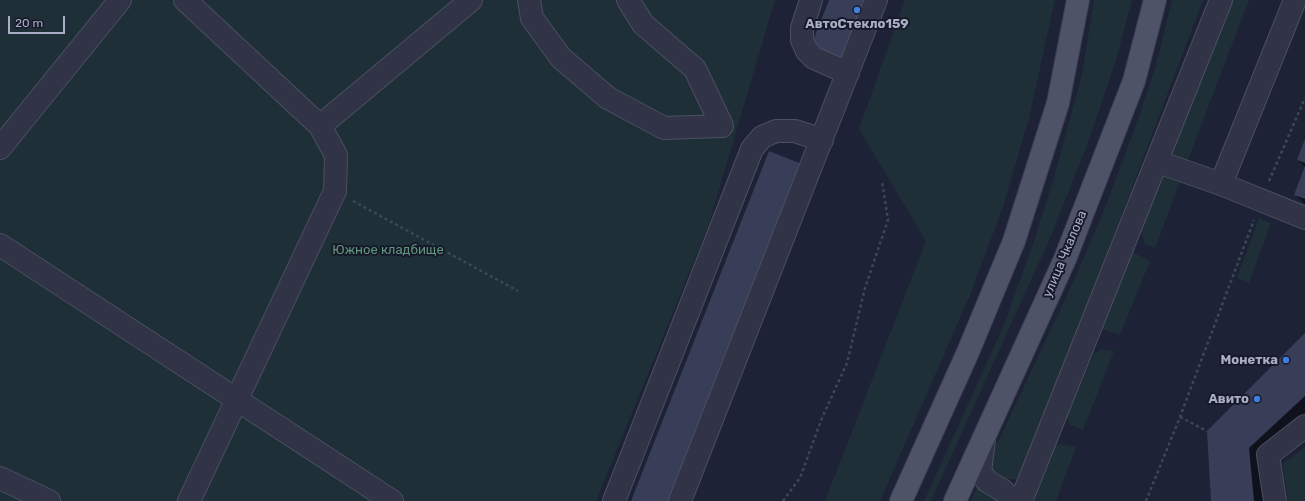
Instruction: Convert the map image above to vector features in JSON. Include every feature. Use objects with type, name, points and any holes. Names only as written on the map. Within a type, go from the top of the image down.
[{"type":"main road","points":[[901,501],[968,352],[1014,240],[1058,103],[1078,0]]},
{"type":"main road","name":"улица Чкалова","points":[[955,501],[1073,237],[1134,81],[1156,0]]},
{"type":"street","points":[[0,148],[120,0]]},
{"type":"street","points":[[185,0],[320,126],[336,155],[335,191],[189,501]]},
{"type":"street","points":[[320,126],[471,0]]},
{"type":"street","points":[[529,0],[532,18],[561,58],[608,98],[664,128],[722,126],[695,69],[643,24],[628,0]]},
{"type":"street","points":[[811,0],[802,28],[802,40],[807,51],[814,58],[848,73]]},
{"type":"street","points":[[680,501],[876,0]]},
{"type":"street","points":[[1021,501],[1222,0]]},
{"type":"street","points":[[1221,184],[1295,0]]},
{"type":"street","points":[[614,501],[752,149],[762,137],[776,131],[795,132],[822,140]]},
{"type":"street","points":[[1158,162],[1221,184],[1305,218]]},
{"type":"street","points":[[0,245],[392,501]]},
{"type":"street","points":[[1275,501],[1268,455],[1305,426]]},
{"type":"street","points":[[985,436],[980,471],[987,481],[1002,490],[1011,501]]},
{"type":"street","points":[[0,478],[49,501]]},
{"type":"path","points":[[1146,501],[1180,417],[1260,200],[1305,98]]},
{"type":"path","points":[[784,501],[800,478],[822,418],[846,363],[865,288],[888,220],[882,181]]},
{"type":"path","points":[[335,191],[518,292]]},
{"type":"path","points":[[1180,417],[1207,431]]},
{"type":"green space","name":"Южное кладбище","points":[[0,0],[775,0],[708,227],[596,501],[0,501]]},
{"type":"green space","points":[[905,0],[1055,0],[1029,118],[1003,207],[970,295],[880,501],[825,501],[926,241],[859,129]]},
{"type":"green space","points":[[1094,0],[1132,0],[1116,60],[1089,140],[1051,236],[931,501],[924,501],[1003,327],[1032,247],[1055,174],[1082,74]]},
{"type":"green space","points":[[1172,0],[1203,0],[1105,259],[1017,479],[1006,479],[992,469],[989,461],[1076,276],[1106,205],[1155,69]]},
{"type":"green space","points":[[1229,0],[1249,0],[1186,165],[1170,157]]},
{"type":"green space","points":[[1172,175],[1181,179],[1155,248],[1145,244],[1140,229],[1160,179]]},
{"type":"green space","points":[[1259,218],[1271,223],[1249,283],[1237,278]]},
{"type":"green space","points":[[1131,251],[1150,261],[1120,335],[1101,329]]},
{"type":"green space","points":[[1103,349],[1114,351],[1083,430],[1069,424],[1067,417],[1094,353]]},
{"type":"green space","points":[[1061,444],[1076,447],[1056,501],[1034,501],[1056,445]]},
{"type":"green space","points":[[1305,447],[1305,501],[1288,501],[1283,464]]},
{"type":"green space","points":[[981,478],[1006,501],[971,501]]},
{"type":"building","points":[[829,0],[867,0],[843,61],[810,48]]},
{"type":"building","points":[[1305,139],[1305,163],[1297,160]]},
{"type":"building","points":[[769,151],[802,164],[670,501],[631,501]]},
{"type":"building","points":[[1305,166],[1305,199],[1294,195]]},
{"type":"building","points":[[1305,333],[1305,396],[1249,448],[1254,501],[1211,501],[1207,431]]},
{"type":"place","name":"АвтоСтекло159","points":[[857,10]]},
{"type":"place","name":"Монетка","points":[[1286,360]]},
{"type":"place","name":"Авито","points":[[1257,399]]}]
